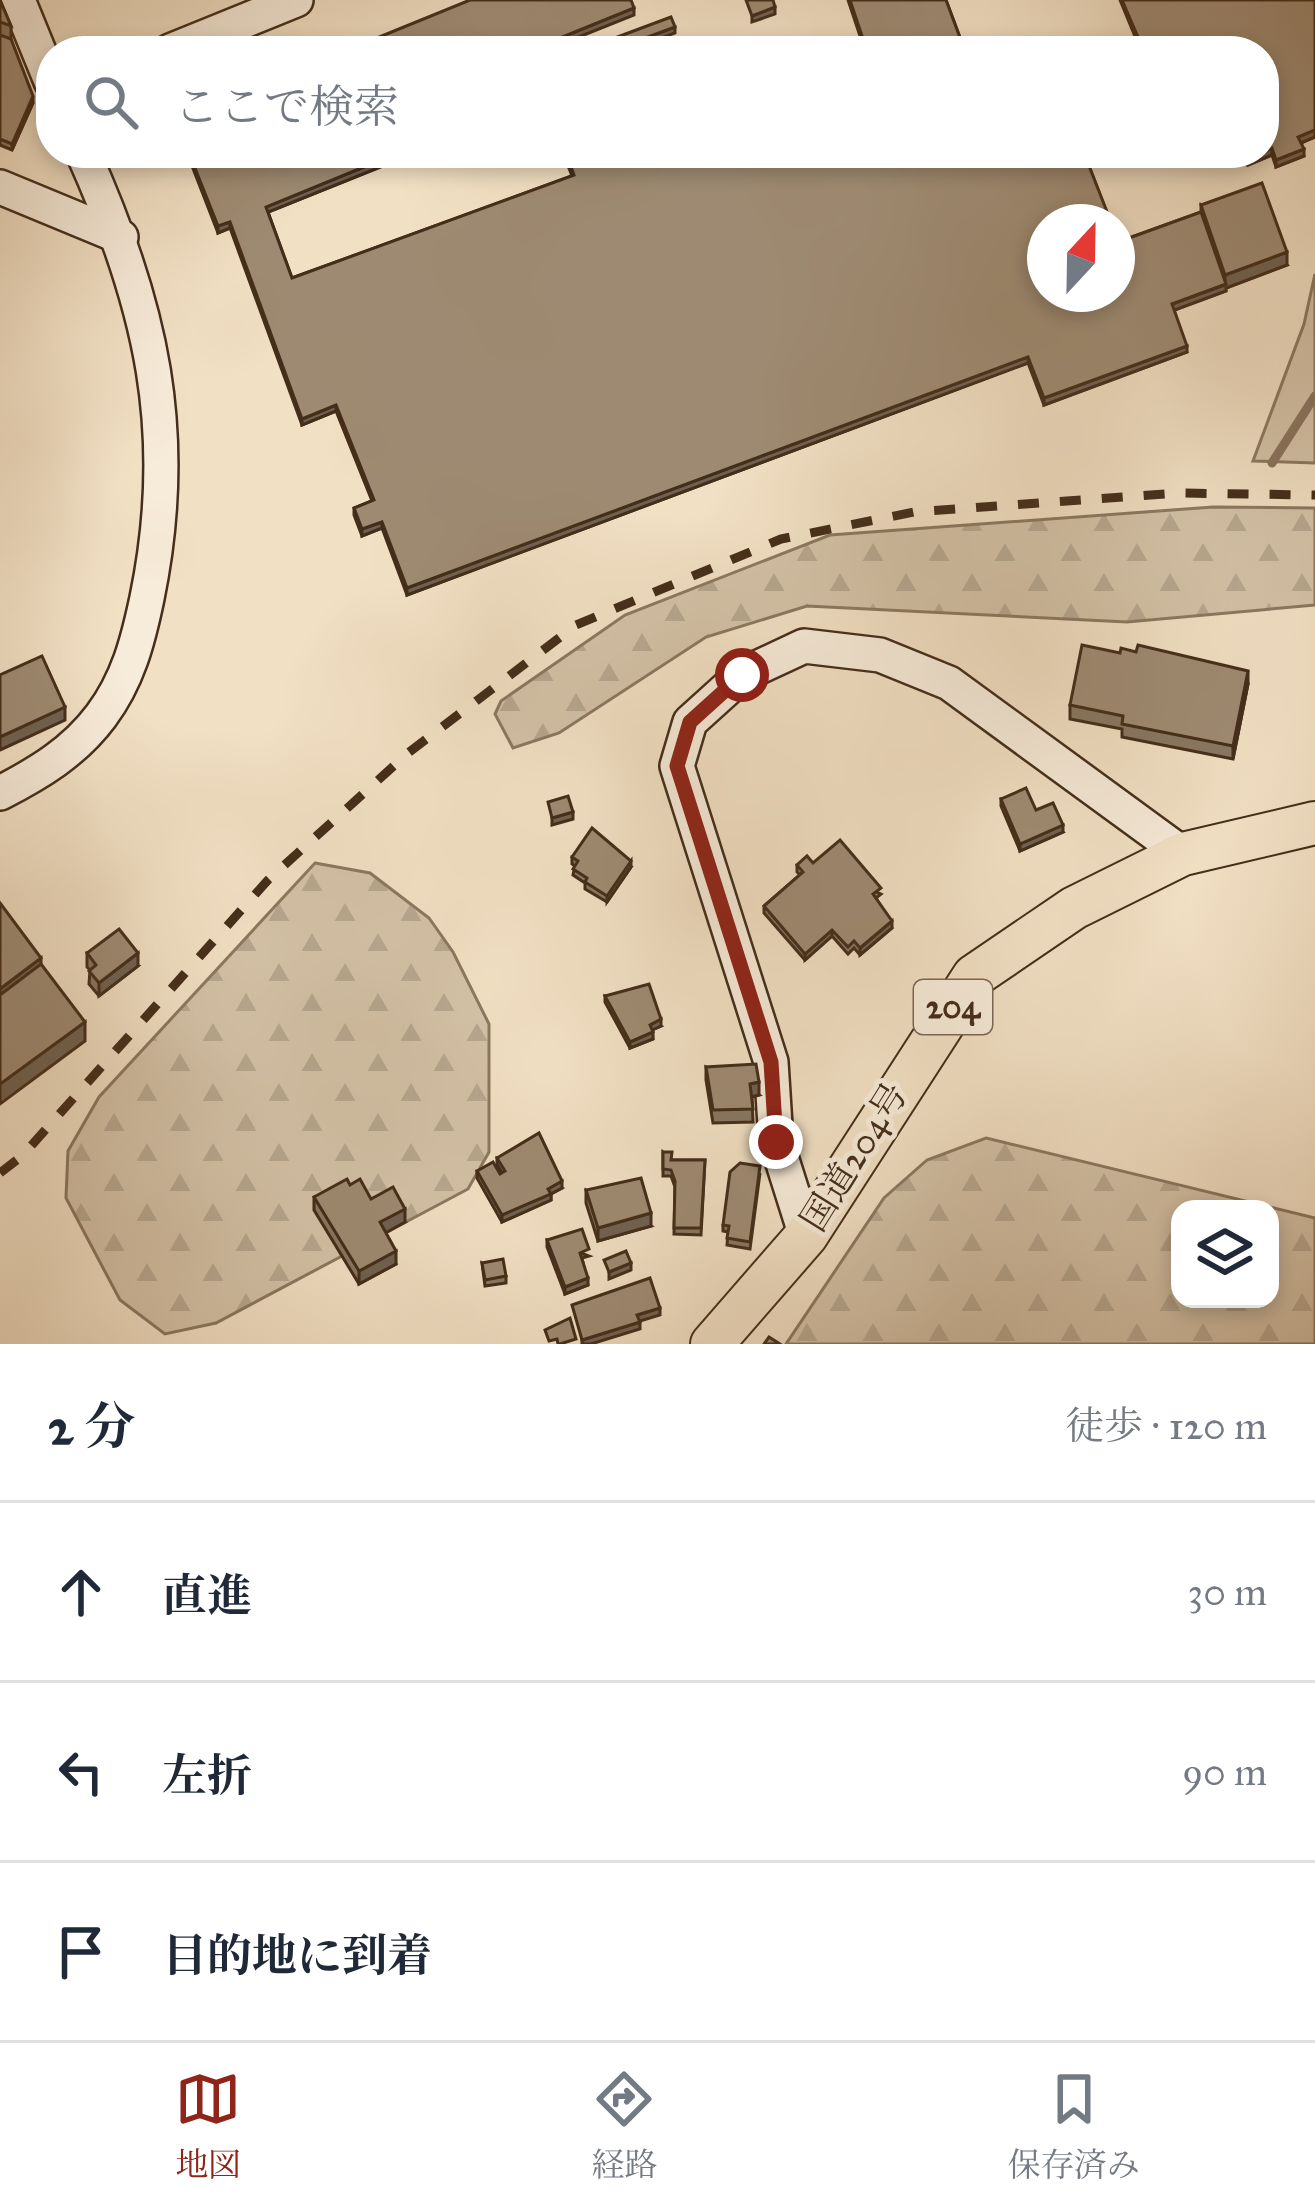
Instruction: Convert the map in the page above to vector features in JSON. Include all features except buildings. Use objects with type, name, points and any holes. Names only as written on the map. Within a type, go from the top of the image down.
[{"type":"highway","name":"国道204号","points":[[712,1344],[806,1236],[974,976],[1074,908],[1183,854],[1315,823]]},
{"type":"street","points":[[18,0],[36,44]]},
{"type":"street","points":[[207,36],[296,0]]},
{"type":"street","points":[[0,793],[52,766],[101,716],[134,660],[158,542],[164,433],[151,350],[121,237],[90,168]]},
{"type":"street","points":[[0,187],[121,237]]},
{"type":"street","points":[[806,1236],[776,1142],[771,1062],[677,766],[690,722],[742,675],[804,646],[880,655],[949,683],[1183,854]]},
{"type":"green space","points":[[1315,274],[1315,463],[1253,461],[1304,324]]},
{"type":"green space","points":[[1213,507],[1315,508],[1315,605],[1127,622],[807,606],[706,637],[559,733],[513,748],[495,714],[501,701],[625,615],[830,535]]},
{"type":"green space","points":[[315,863],[370,873],[429,918],[453,952],[489,1024],[489,1152],[468,1189],[216,1323],[165,1334],[120,1300],[66,1198],[68,1151],[99,1097]]},
{"type":"green space","points":[[986,1138],[1241,1200],[1171,1200],[1171,1308],[1279,1308],[1279,1209],[1315,1218],[1315,1344],[786,1344],[884,1198],[927,1160]]},
{"type":"waterway","points":[[1272,463],[1315,396]]},
{"type":"railway","points":[[0,1173],[22,1156],[268,880],[408,753],[576,625],[781,539],[914,512],[1179,493],[1315,495]]},
{"type":"route","points":[[742,675],[690,722],[677,766],[771,1062],[776,1142]]}]
